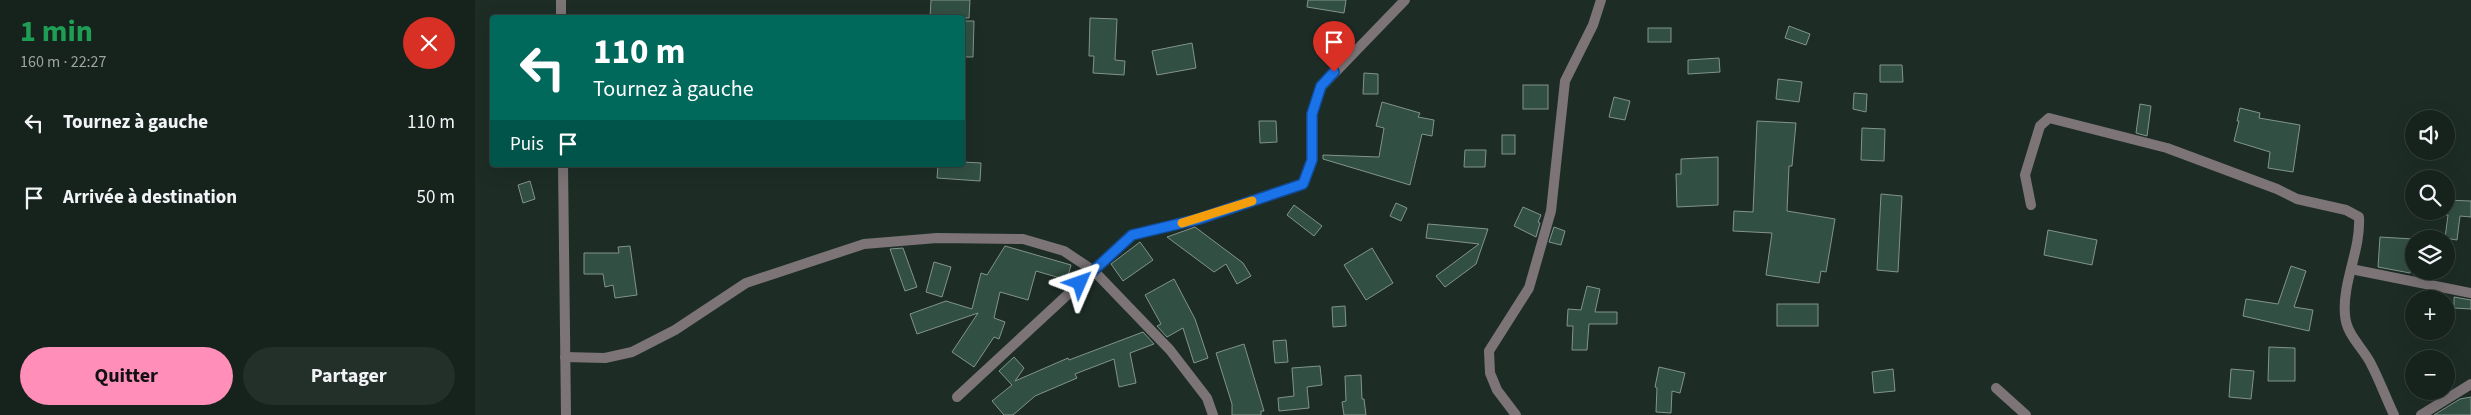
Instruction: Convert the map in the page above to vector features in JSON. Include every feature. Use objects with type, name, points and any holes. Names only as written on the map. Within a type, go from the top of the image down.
[{"type":"street","points":[[561,0],[561,15]]},
{"type":"street","points":[[957,397],[1132,235],[1199,219],[1303,184],[1312,160],[1312,114],[1321,86],[1405,0]]},
{"type":"street","points":[[1516,415],[1497,390],[1490,373],[1489,351],[1529,288],[1551,211],[1565,81],[1593,25],[1601,0]]},
{"type":"street","points":[[2031,205],[2025,175],[2040,126],[2049,118],[2167,148],[2277,189],[2297,199],[2346,210],[2359,217],[2360,229],[2345,295],[2345,317],[2350,333],[2369,361],[2394,415]]},
{"type":"street","points":[[563,167],[566,415]]},
{"type":"street","points":[[565,357],[605,358],[632,352],[675,330],[746,283],[864,244],[937,238],[1023,238],[1064,251],[1094,271],[1170,350],[1207,398],[1213,415]]},
{"type":"street","points":[[2351,269],[2471,292]]},
{"type":"street","points":[[2421,415],[2471,384]]},
{"type":"street","points":[[1996,388],[2026,415]]},
{"type":"building","points":[[931,0],[970,0],[969,18],[965,18],[965,15],[930,15]]},
{"type":"building","points":[[1308,0],[1346,0],[1344,13],[1307,7]]},
{"type":"building","points":[[1090,18],[1117,19],[1115,60],[1125,61],[1124,75],[1093,73],[1094,56],[1089,56]]},
{"type":"building","points":[[965,21],[974,21],[973,57],[965,57]]},
{"type":"building","points":[[1789,26],[1810,34],[1806,45],[1785,38]]},
{"type":"building","points":[[1648,28],[1671,28],[1671,42],[1648,42]]},
{"type":"building","points":[[1192,43],[1196,68],[1157,75],[1152,51]]},
{"type":"building","points":[[1719,58],[1720,72],[1688,74],[1688,60]]},
{"type":"building","points":[[1880,65],[1902,65],[1903,82],[1880,82]]},
{"type":"building","points":[[1364,73],[1378,74],[1378,94],[1363,94]]},
{"type":"building","points":[[1778,79],[1802,82],[1799,102],[1776,99]]},
{"type":"building","points":[[1523,85],[1548,85],[1548,109],[1523,109]]},
{"type":"building","points":[[1854,93],[1867,94],[1866,112],[1853,109]]},
{"type":"building","points":[[1614,97],[1630,101],[1625,120],[1609,117]]},
{"type":"building","points":[[1382,102],[1420,113],[1418,117],[1434,120],[1432,136],[1422,134],[1410,185],[1323,159],[1323,155],[1379,157],[1384,128],[1376,126]]},
{"type":"building","points":[[2140,104],[2151,106],[2147,136],[2136,133]]},
{"type":"building","points":[[2240,108],[2260,113],[2259,118],[2300,125],[2293,172],[2268,168],[2270,152],[2234,141]]},
{"type":"building","points":[[1259,121],[1276,121],[1277,142],[1260,143]]},
{"type":"building","points":[[1757,121],[1796,123],[1792,166],[1789,166],[1787,211],[1835,219],[1826,272],[1821,271],[1819,283],[1766,275],[1772,233],[1733,231],[1734,211],[1753,212]]},
{"type":"building","points":[[1862,128],[1885,129],[1884,161],[1861,160]]},
{"type":"building","points":[[1502,135],[1515,135],[1515,154],[1502,154]]},
{"type":"building","points":[[1465,150],[1486,150],[1485,167],[1464,167]]},
{"type":"building","points":[[1718,157],[1718,205],[1677,207],[1676,174],[1681,174],[1681,159]]},
{"type":"building","points":[[965,162],[981,163],[980,181],[937,178],[938,167],[965,167]]},
{"type":"building","points":[[530,181],[535,199],[523,203],[518,185]]},
{"type":"building","points":[[1881,194],[1902,196],[1898,272],[1877,270]]},
{"type":"building","points":[[2455,200],[2471,201],[2471,217],[2460,216],[2457,240],[2455,240],[2455,230],[2446,230],[2447,220],[2455,220]]},
{"type":"building","points":[[1396,203],[1407,208],[1401,221],[1390,216]]},
{"type":"building","points":[[1294,205],[1322,226],[1314,236],[1287,215]]},
{"type":"building","points":[[1523,207],[1541,215],[1536,237],[1514,226]]},
{"type":"building","points":[[1428,224],[1488,229],[1476,264],[1445,287],[1436,276],[1479,244],[1426,238]]},
{"type":"building","points":[[1195,227],[1243,263],[1251,276],[1237,284],[1226,264],[1214,272],[1167,237]]},
{"type":"building","points":[[1554,227],[1565,231],[1561,245],[1549,242]]},
{"type":"building","points":[[2048,230],[2097,240],[2092,265],[2044,255]]},
{"type":"building","points":[[2380,237],[2405,239],[2405,272],[2378,267]]},
{"type":"building","points":[[1140,242],[1153,260],[1123,281],[1111,264]]},
{"type":"building","points":[[630,246],[637,295],[615,298],[613,285],[605,287],[603,274],[584,274],[584,253],[619,253],[618,247]]},
{"type":"building","points":[[1005,246],[1071,265],[1067,280],[1036,271],[1028,300],[1000,292],[994,318],[1005,322],[999,339],[994,337],[974,367],[952,352],[978,313],[917,334],[910,314],[946,301],[972,309],[981,273],[987,275]]},
{"type":"building","points":[[903,248],[917,287],[905,291],[890,249]]},
{"type":"building","points":[[1372,248],[1393,283],[1366,300],[1344,265]]},
{"type":"building","points":[[934,262],[951,267],[942,297],[926,292]]},
{"type":"building","points":[[2291,266],[2306,271],[2294,307],[2313,310],[2309,331],[2243,316],[2246,299],[2278,304]]},
{"type":"building","points":[[1174,279],[1195,319],[1208,358],[1194,363],[1183,328],[1167,337],[1157,326],[1161,324],[1145,295]]},
{"type":"building","points":[[1587,286],[1600,289],[1595,312],[1617,312],[1617,324],[1589,324],[1587,350],[1572,350],[1573,326],[1567,326],[1568,309],[1581,310]]},
{"type":"building","points":[[2455,297],[2471,300],[2471,309],[2455,308]]},
{"type":"building","points":[[1777,304],[1818,304],[1818,326],[1777,326]]},
{"type":"building","points":[[1345,306],[1346,326],[1333,327],[1332,307]]},
{"type":"building","points":[[1143,332],[1154,344],[1130,353],[1136,383],[1119,387],[1114,359],[1075,374],[1077,378],[1035,396],[1013,415],[1004,415],[992,401],[1012,385],[999,371],[1014,357],[1024,368],[1015,381],[1068,358],[1069,360]]},
{"type":"building","points":[[1286,340],[1288,362],[1275,363],[1273,341]]},
{"type":"building","points":[[1244,344],[1264,411],[1261,411],[1261,415],[1232,415],[1232,404],[1216,353]]},
{"type":"building","points":[[2269,347],[2295,348],[2295,381],[2268,381]]},
{"type":"building","points":[[1320,366],[1322,385],[1307,387],[1309,408],[1279,411],[1278,398],[1294,396],[1292,368]]},
{"type":"building","points":[[1659,367],[1685,373],[1680,393],[1672,391],[1671,413],[1656,412],[1657,388],[1655,387]]},
{"type":"building","points":[[1893,369],[1895,391],[1874,393],[1872,372]]},
{"type":"building","points":[[2231,369],[2254,371],[2251,399],[2229,397]]},
{"type":"building","points":[[1361,375],[1362,399],[1364,399],[1366,415],[1344,415],[1342,402],[1346,401],[1345,376]]},
{"type":"building","points":[[2471,397],[2471,415],[2434,415],[2460,399]]},
{"type":"slow traffic","points":[[1182,223],[1252,201]]},
{"type":"route","points":[[1080,283],[1132,235],[1199,219],[1303,184],[1312,160],[1312,114],[1321,86],[1334,72]]}]
